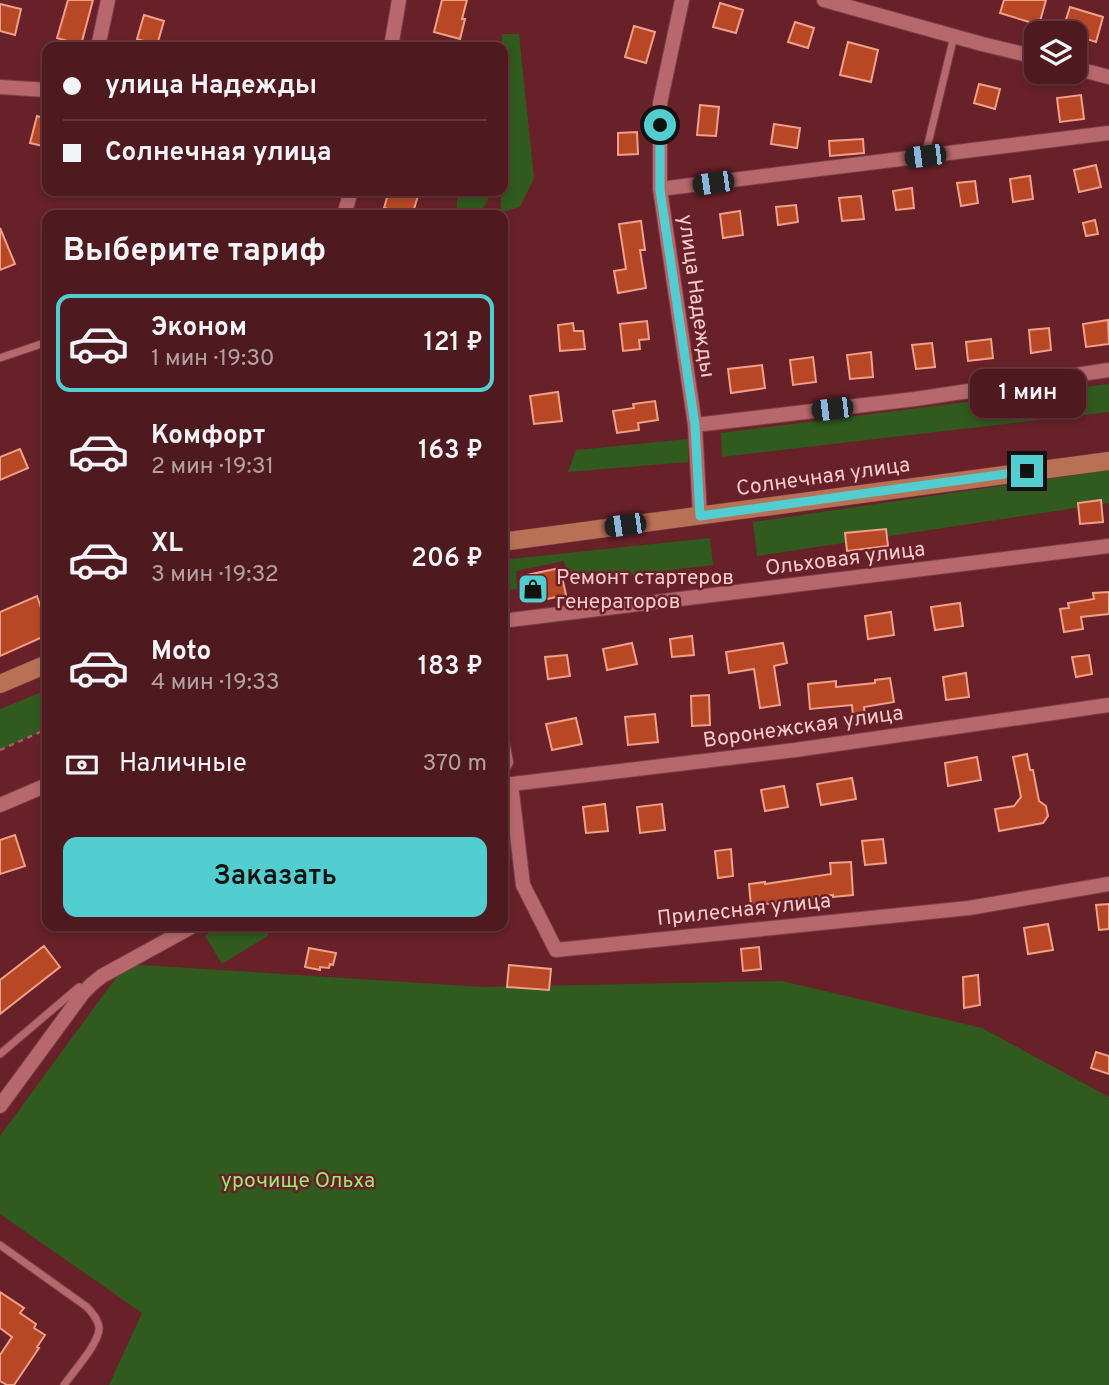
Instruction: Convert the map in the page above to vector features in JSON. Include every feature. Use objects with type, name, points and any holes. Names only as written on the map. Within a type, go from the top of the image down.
[{"type":"street","points":[[99,42],[108,0]]},
{"type":"street","points":[[392,42],[399,0]]},
{"type":"street","name":"улица Надежды","points":[[682,0],[660,103],[660,190],[695,425],[700,516]]},
{"type":"street","points":[[824,0],[1024,54]]},
{"type":"street","points":[[1087,71],[1109,77]]},
{"type":"street","points":[[0,87],[42,90]]},
{"type":"street","points":[[660,190],[1109,132]]},
{"type":"street","points":[[695,425],[915,399],[1109,370]]},
{"type":"street","name":"Солнечная улица","points":[[508,541],[1109,461]]},
{"type":"street","name":"Ольховая улица","points":[[508,620],[1109,546]]},
{"type":"street","points":[[0,684],[42,666]]},
{"type":"street","name":"Воронежская улица","points":[[508,785],[795,750],[1109,705]]},
{"type":"street","points":[[0,805],[42,787]]},
{"type":"street","name":"Прилесная улица","points":[[508,797],[523,885],[556,950],[969,908],[1109,884]]},
{"type":"street","points":[[0,1106],[92,984],[184,931]]},
{"type":"lane","points":[[925,156],[954,35]]},
{"type":"lane","points":[[0,358],[42,344]]},
{"type":"lane","points":[[0,1054],[79,987]]},
{"type":"lane","points":[[0,1245],[88,1307],[97,1319],[100,1330],[95,1341],[64,1385]]},
{"type":"path","points":[[0,750],[42,731]]},
{"type":"green space","points":[[502,34],[519,34],[534,178],[520,207],[508,210],[501,210],[501,196],[508,196],[508,42],[502,42]]},
{"type":"green space","points":[[457,196],[488,196],[482,210],[457,210]]},
{"type":"green space","points":[[1109,384],[1109,412],[722,457],[721,433]]},
{"type":"green space","points":[[688,439],[688,462],[568,472],[576,450]]},
{"type":"green space","points":[[1109,470],[1109,503],[757,556],[753,522]]},
{"type":"green space","points":[[710,538],[713,565],[570,582],[564,561],[516,571],[517,589],[508,590],[508,559]]},
{"type":"green space","points":[[42,692],[42,731],[0,750],[0,709]]},
{"type":"green space","points":[[213,931],[267,931],[269,935],[222,964],[205,936]]},
{"type":"green space","name":"урочище Ольха","points":[[126,964],[484,987],[782,981],[982,1028],[1109,1097],[1109,1385],[109,1385],[142,1313],[0,1214],[0,1136]]},
{"type":"building","points":[[68,0],[93,0],[82,42],[57,38]]},
{"type":"building","points":[[442,0],[467,0],[460,39],[434,32]]},
{"type":"building","points":[[1004,0],[1046,0],[1040,21],[1026,21],[1000,13]]},
{"type":"building","points":[[720,3],[743,10],[736,33],[713,27]]},
{"type":"building","points":[[0,4],[21,9],[15,35],[0,31]]},
{"type":"building","points":[[1070,7],[1103,17],[1096,42],[1087,39],[1087,21],[1066,21]]},
{"type":"building","points":[[144,15],[164,21],[158,42],[137,39]]},
{"type":"building","points":[[795,22],[814,28],[808,48],[788,42]]},
{"type":"building","points":[[634,26],[655,32],[646,63],[625,57]]},
{"type":"building","points":[[848,42],[878,50],[871,82],[840,75]]},
{"type":"building","points":[[979,84],[1000,89],[995,109],[974,103]]},
{"type":"building","points":[[1081,95],[1084,119],[1060,122],[1057,98]]},
{"type":"building","points":[[700,105],[719,107],[716,136],[697,135]]},
{"type":"building","points":[[37,116],[42,118],[42,146],[30,143]]},
{"type":"building","points":[[774,124],[800,128],[797,148],[771,144]]},
{"type":"building","points":[[637,132],[638,154],[618,155],[618,133]]},
{"type":"building","points":[[863,139],[864,153],[830,156],[829,141]]},
{"type":"building","points":[[1096,165],[1101,187],[1079,192],[1074,170]]},
{"type":"building","points":[[1030,176],[1033,199],[1013,202],[1010,179]]},
{"type":"building","points":[[975,181],[978,203],[961,206],[957,183]]},
{"type":"building","points":[[912,188],[914,208],[896,210],[893,191]]},
{"type":"building","points":[[388,196],[418,196],[414,210],[384,208]]},
{"type":"building","points":[[861,196],[864,219],[842,221],[839,198]]},
{"type":"building","points":[[796,205],[798,222],[778,225],[776,207]]},
{"type":"building","points":[[740,211],[743,235],[723,238],[720,214]]},
{"type":"building","points":[[1095,220],[1098,234],[1086,236],[1083,223]]},
{"type":"building","points":[[641,221],[645,250],[640,250],[646,288],[618,293],[614,271],[626,269],[619,224]]},
{"type":"building","points":[[0,228],[15,264],[0,270]]},
{"type":"building","points":[[1108,320],[1109,344],[1086,347],[1083,324]]},
{"type":"building","points":[[647,321],[649,339],[639,340],[640,349],[623,351],[620,324]]},
{"type":"building","points":[[573,323],[574,331],[583,331],[585,349],[560,351],[558,325]]},
{"type":"building","points":[[1049,328],[1051,350],[1031,353],[1029,330]]},
{"type":"building","points":[[991,339],[993,358],[968,361],[966,342]]},
{"type":"building","points":[[932,343],[935,367],[916,369],[912,345]]},
{"type":"building","points":[[871,352],[873,377],[850,379],[847,355]]},
{"type":"building","points":[[813,357],[816,382],[793,385],[790,360]]},
{"type":"building","points":[[762,365],[765,388],[731,393],[728,369]]},
{"type":"building","points":[[558,392],[562,421],[534,424],[530,396]]},
{"type":"building","points":[[655,401],[658,420],[638,423],[639,430],[617,433],[613,411],[634,408],[633,404]]},
{"type":"building","points":[[20,449],[28,468],[0,480],[0,457]]},
{"type":"building","points":[[1101,500],[1103,522],[1080,524],[1078,503]]},
{"type":"building","points":[[886,529],[888,546],[847,551],[845,533]]},
{"type":"building","points":[[560,568],[566,595],[528,603],[522,576]]},
{"type":"building","points":[[1109,592],[1109,614],[1081,617],[1083,629],[1064,632],[1060,609],[1069,608],[1068,603],[1094,599],[1093,593]]},
{"type":"building","points":[[37,596],[42,610],[42,637],[0,656],[0,612]]},
{"type":"building","points":[[960,603],[963,626],[935,630],[931,607]]},
{"type":"building","points":[[891,612],[894,635],[868,639],[865,616]]},
{"type":"building","points":[[692,636],[694,655],[672,657],[670,639]]},
{"type":"building","points":[[632,643],[637,664],[607,670],[603,649]]},
{"type":"building","points":[[783,643],[787,663],[774,666],[780,705],[760,708],[754,669],[729,673],[726,652]]},
{"type":"building","points":[[567,655],[570,676],[548,679],[545,657]]},
{"type":"building","points":[[1089,655],[1092,674],[1076,677],[1072,657]]},
{"type":"building","points":[[966,673],[969,697],[946,700],[943,677]]},
{"type":"building","points":[[890,678],[894,702],[864,707],[865,716],[853,717],[852,705],[810,709],[808,684],[836,681],[836,687],[875,683],[875,680]]},
{"type":"building","points":[[709,695],[710,725],[692,726],[691,696]]},
{"type":"building","points":[[655,714],[658,742],[628,745],[625,717]]},
{"type":"building","points":[[576,718],[582,744],[552,750],[546,724]]},
{"type":"building","points":[[1027,754],[1039,801],[1046,806],[1048,816],[1043,823],[999,831],[995,809],[1014,806],[1021,797],[1013,757]]},
{"type":"building","points":[[977,757],[981,780],[948,786],[945,763]]},
{"type":"building","points":[[852,778],[856,799],[821,805],[817,784]]},
{"type":"building","points":[[784,786],[788,807],[765,811],[761,790]]},
{"type":"building","points":[[605,804],[608,831],[586,833],[583,807]]},
{"type":"building","points":[[662,804],[665,830],[640,833],[637,807]]},
{"type":"building","points":[[15,835],[25,866],[0,874],[0,840]]},
{"type":"building","points":[[883,839],[886,863],[865,865],[862,841]]},
{"type":"building","points":[[731,849],[733,876],[718,878],[715,851]]},
{"type":"building","points":[[851,862],[853,895],[833,895],[751,906],[749,884],[831,874],[830,863]]},
{"type":"building","points":[[1109,904],[1109,929],[1099,930],[1096,905]]},
{"type":"building","points":[[1048,924],[1053,950],[1028,954],[1024,928]]},
{"type":"building","points":[[44,946],[60,967],[0,1014],[0,980]]},
{"type":"building","points":[[759,947],[761,969],[743,971],[741,949]]},
{"type":"building","points":[[309,948],[336,953],[333,965],[330,964],[329,968],[320,967],[320,970],[305,967]]},
{"type":"building","points":[[509,965],[551,969],[549,990],[507,987]]},
{"type":"building","points":[[978,975],[980,1005],[964,1008],[963,977]]},
{"type":"building","points":[[1096,1052],[1109,1056],[1109,1074],[1091,1068]]},
{"type":"building","points":[[0,1292],[24,1308],[20,1313],[36,1324],[34,1328],[45,1335],[14,1385],[0,1381],[0,1355],[12,1337],[0,1328]]},
{"type":"place","name":"Ремонт стартеров генераторов","points":[[533,589]]},
{"type":"route","points":[[660,125],[660,190],[695,425],[700,516],[1027,471]]}]
